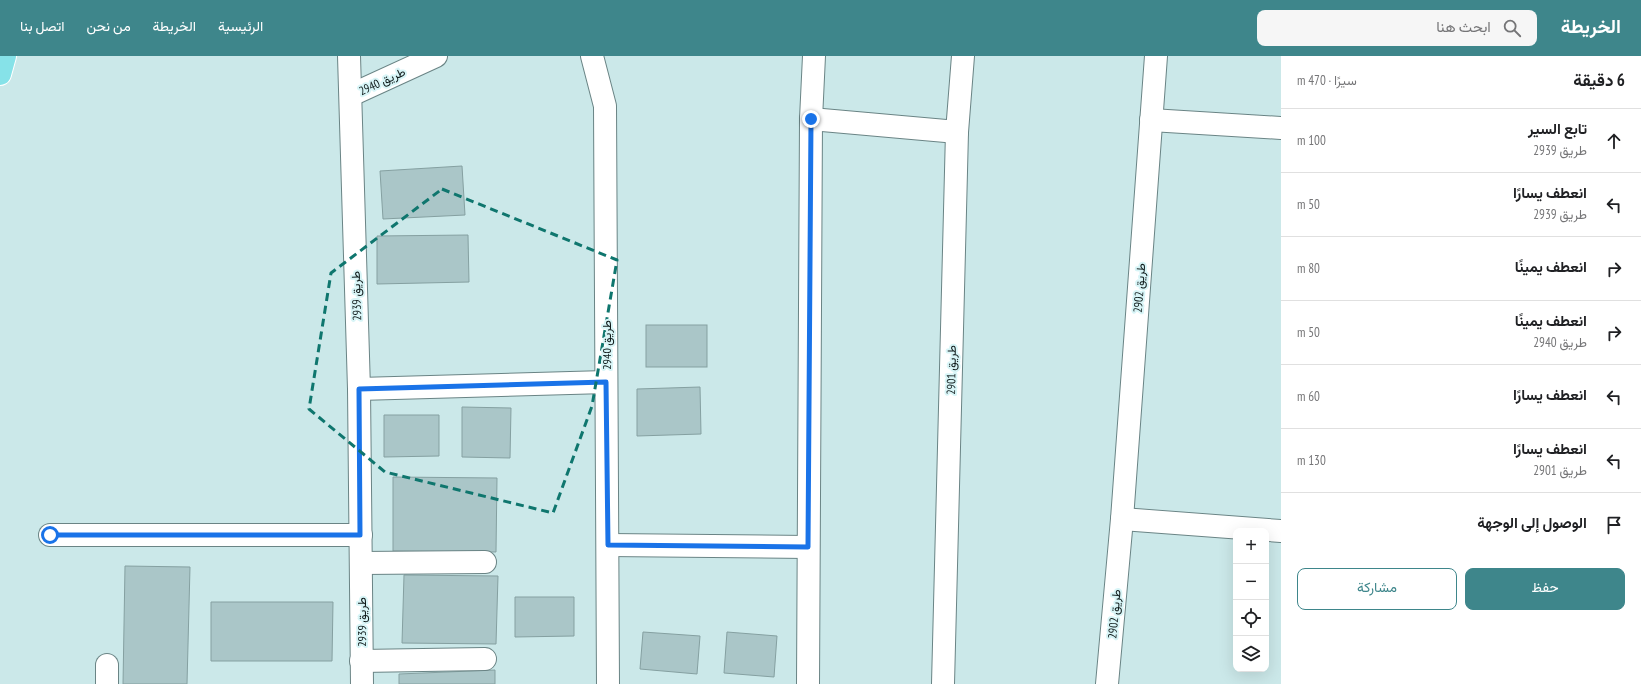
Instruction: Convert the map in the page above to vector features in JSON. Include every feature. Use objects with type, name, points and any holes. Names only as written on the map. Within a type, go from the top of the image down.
[{"type":"main road","points":[[0,74],[5,56]]},
{"type":"street","name":"طريق 2939","points":[[350,56],[359,389],[362,684]]},
{"type":"street","name":"طريق 2940","points":[[351,95],[436,56]]},
{"type":"street","name":"طريق 2940","points":[[592,56],[605,106],[608,684]]},
{"type":"street","points":[[808,684],[811,119],[814,56]]},
{"type":"street","name":"طريق 2901","points":[[942,684],[957,132],[963,56]]},
{"type":"street","name":"طريق 2902","points":[[1108,684],[1122,519],[1156,56]]},
{"type":"street","points":[[811,119],[957,132]]},
{"type":"street","points":[[1151,120],[1281,128]]},
{"type":"street","points":[[359,389],[606,382]]},
{"type":"street","points":[[1122,519],[1281,531]]},
{"type":"street","points":[[50,535],[360,535]]},
{"type":"street","points":[[608,545],[808,547]]},
{"type":"street","points":[[361,563],[485,562]]},
{"type":"street","points":[[362,661],[485,659]]},
{"type":"highlighted area","points":[[442,189],[617,260],[592,406],[553,513],[385,472],[309,409],[331,273]]},
{"type":"building","points":[[462,166],[465,215],[383,219],[380,171]]},
{"type":"building","points":[[468,235],[469,282],[377,284],[377,236]]},
{"type":"building","points":[[646,325],[707,325],[707,367],[646,367]]},
{"type":"building","points":[[700,387],[701,434],[637,436],[637,389]]},
{"type":"building","points":[[462,407],[511,408],[510,458],[462,457]]},
{"type":"building","points":[[384,415],[439,415],[439,456],[384,457]]},
{"type":"building","points":[[393,477],[497,478],[496,552],[393,551]]},
{"type":"building","points":[[125,566],[190,567],[187,684],[123,684]]},
{"type":"building","points":[[404,575],[498,576],[496,644],[402,643]]},
{"type":"building","points":[[515,597],[574,597],[574,636],[515,637]]},
{"type":"building","points":[[211,602],[333,602],[332,661],[211,661]]},
{"type":"building","points":[[643,632],[700,636],[697,674],[640,669]]},
{"type":"building","points":[[727,632],[777,636],[774,677],[724,673]]},
{"type":"building","points":[[495,670],[495,684],[399,684],[399,674]]},
{"type":"route","points":[[50,535],[360,535],[359,389],[606,382],[608,545],[808,547],[811,119]]}]
